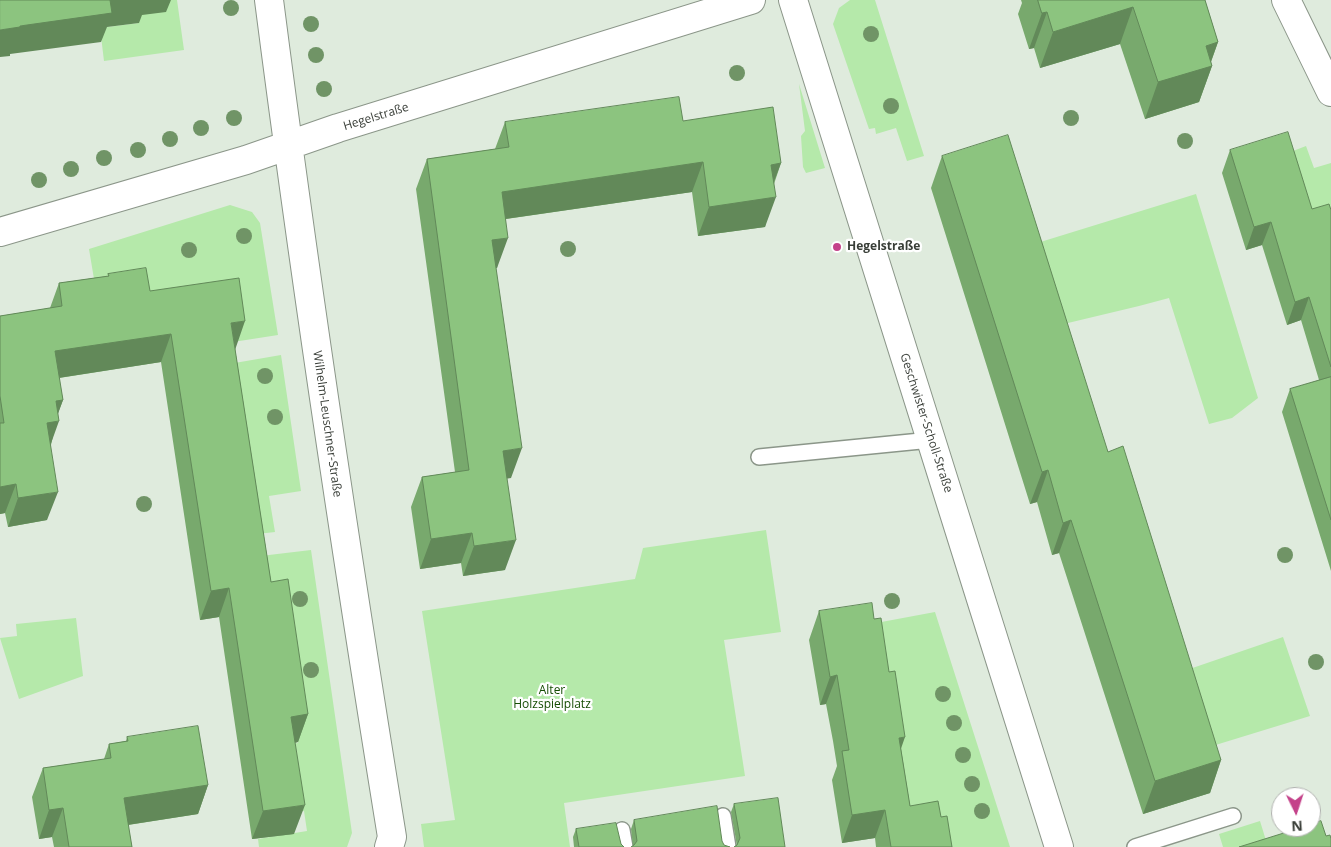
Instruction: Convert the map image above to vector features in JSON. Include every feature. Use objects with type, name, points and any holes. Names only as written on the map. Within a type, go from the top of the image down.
[{"type":"street","name":"Wilhelm-Leuschner-Straße","points":[[269,0],[284,108],[287,147],[344,539],[392,837],[389,847]]},
{"type":"street","name":"Hegelstraße","points":[[0,232],[287,147],[338,128],[751,0]]},
{"type":"street","name":"Geschwister-Scholl-Straße","points":[[793,0],[1059,847]]},
{"type":"street","points":[[1286,0],[1331,92]]},
{"type":"lane","points":[[759,457],[931,440]]},
{"type":"lane","points":[[723,816],[728,847]]},
{"type":"lane","points":[[1135,847],[1233,816]]},
{"type":"lane","points":[[622,830],[625,847]]},
{"type":"green space","points":[[164,0],[177,0],[184,50],[104,61],[100,28],[139,23],[138,16]]},
{"type":"green space","points":[[850,0],[875,0],[924,156],[907,161],[896,128],[876,134],[875,128],[869,129],[833,24],[839,8]]},
{"type":"green space","points":[[799,84],[825,168],[806,173],[803,167],[801,136],[805,131]]},
{"type":"green space","points":[[1306,146],[1314,168],[1331,163],[1331,260],[1280,156]]},
{"type":"green space","points":[[1196,194],[1258,398],[1232,418],[1209,424],[1169,298],[1047,328],[1021,248]]},
{"type":"green space","points":[[230,205],[252,212],[260,223],[278,335],[233,342],[98,303],[89,249]]},
{"type":"green space","points":[[281,355],[301,491],[269,496],[275,532],[249,535],[223,365]]},
{"type":"green space","name":"Alter Holzspielplatz","points":[[766,530],[781,632],[724,640],[745,776],[564,803],[570,847],[424,847],[421,824],[455,820],[422,611],[635,579],[643,548]]},
{"type":"green space","points":[[311,550],[352,833],[347,847],[259,847],[258,839],[307,831],[304,811],[291,813],[281,745],[298,743],[252,557]]},
{"type":"green space","points":[[935,612],[1010,847],[937,847],[894,835],[860,626]]},
{"type":"green space","points":[[76,618],[83,676],[19,699],[0,638],[17,636],[16,624]]},
{"type":"green space","points":[[1283,637],[1310,716],[1196,751],[1172,675]]},
{"type":"green space","points":[[1260,821],[1268,847],[1223,847],[1219,834]]},
{"type":"building","points":[[0,0],[110,0],[112,13],[0,30]]},
{"type":"building","points":[[1038,0],[1205,0],[1218,42],[1206,46],[1212,66],[1158,82],[1133,7],[1053,32],[1047,12],[1042,13]]},
{"type":"building","points":[[679,97],[683,121],[773,107],[781,163],[771,165],[776,197],[709,207],[703,162],[502,192],[508,238],[492,240],[522,448],[503,451],[516,540],[474,546],[472,533],[431,539],[422,477],[469,470],[427,159],[509,147],[505,122]]},
{"type":"building","points":[[1288,132],[1312,209],[1329,204],[1331,210],[1331,367],[1309,297],[1295,302],[1271,222],[1254,227],[1230,150]]},
{"type":"building","points":[[1008,135],[1108,452],[1123,446],[1221,760],[1155,781],[1071,520],[1063,523],[1048,470],[1042,472],[942,156]]},
{"type":"building","points":[[146,268],[150,291],[239,278],[245,321],[231,323],[271,582],[288,579],[308,714],[291,717],[305,805],[263,811],[229,588],[211,591],[171,334],[55,351],[63,400],[56,401],[59,421],[47,423],[58,492],[18,498],[16,484],[0,487],[0,423],[4,423],[0,396],[0,316],[62,306],[59,283],[109,276],[108,274]]},
{"type":"building","points":[[1331,377],[1331,520],[1290,389]]},
{"type":"building","points":[[872,603],[874,619],[881,618],[889,672],[895,671],[905,737],[899,738],[910,806],[938,801],[941,817],[947,816],[952,847],[891,847],[885,810],[852,815],[842,751],[849,750],[837,675],[830,677],[819,611]]},
{"type":"building","points":[[198,726],[208,785],[124,798],[132,847],[69,847],[63,808],[49,810],[43,768],[111,758],[109,744],[128,741],[127,737]]},
{"type":"building","points":[[778,798],[785,847],[734,847],[740,838],[734,804]]},
{"type":"building","points":[[717,806],[722,841],[724,845],[730,847],[631,847],[637,841],[634,820]]},
{"type":"building","points":[[1321,821],[1326,836],[1330,835],[1331,839],[1331,847],[1239,847],[1271,837],[1321,837]]},
{"type":"building","points":[[616,823],[621,844],[624,847],[579,847],[576,829]]},
{"type":"place","name":"Hegelstraße","points":[[837,247]]}]
